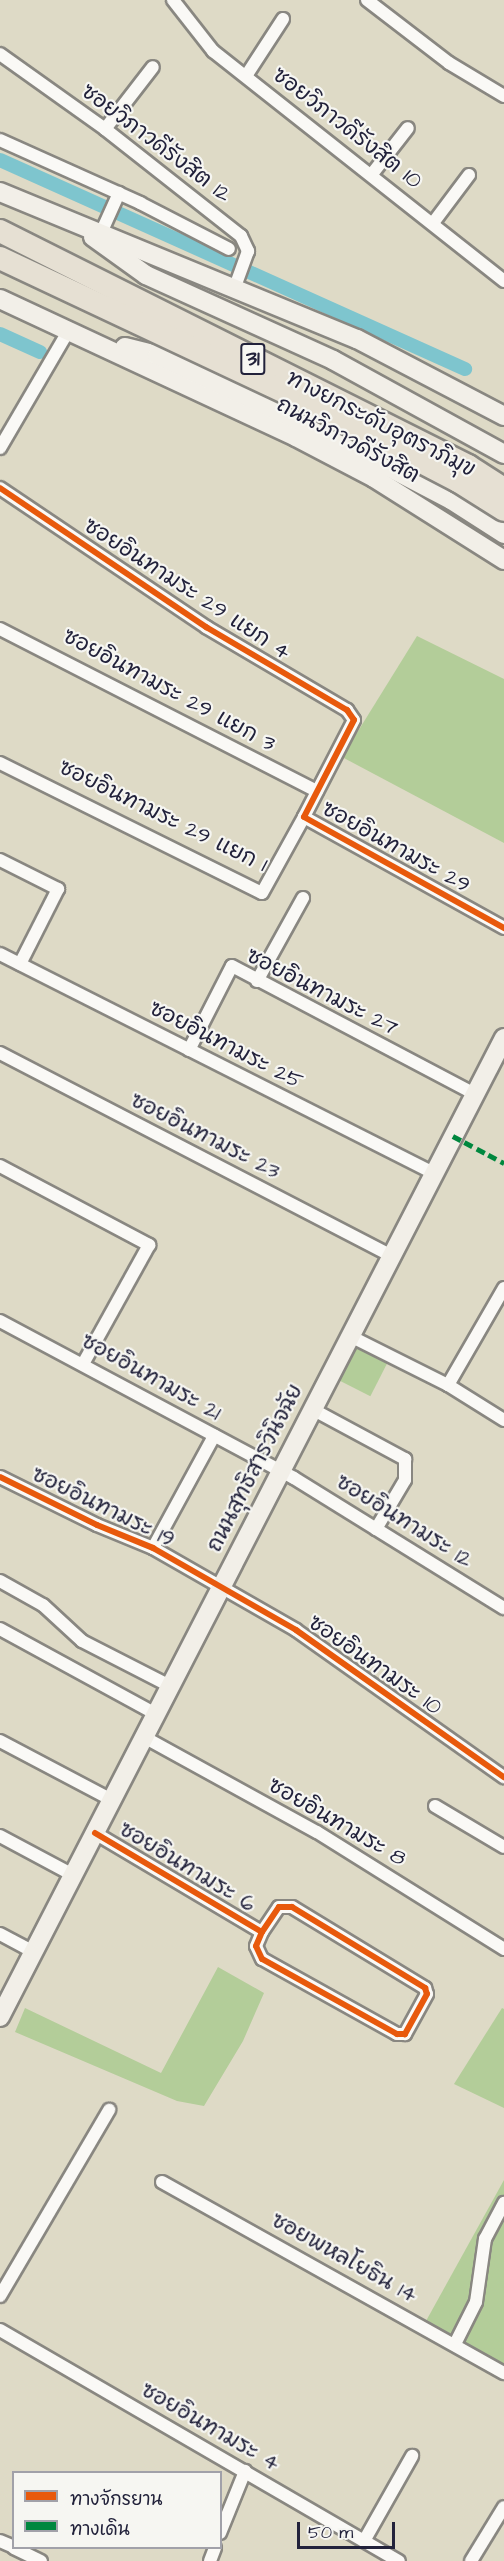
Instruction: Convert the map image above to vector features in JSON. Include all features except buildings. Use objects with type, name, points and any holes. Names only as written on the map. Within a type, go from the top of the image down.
[{"type":"highway","name":"ทางยกระดับอุตราภิมุข","points":[[0,231],[468,466],[504,489]]},
{"type":"highway","name":"ทางยกระดับอุตราภิมุข","points":[[0,258],[308,404],[458,481],[504,510]]},
{"type":"main road","name":"31","points":[[0,192],[70,221],[104,227],[237,282],[357,339],[504,416]]},
{"type":"main road","name":"31","points":[[70,221],[146,275],[231,316],[333,360],[504,454]]},
{"type":"main road","name":"ถนนวิภาวดีรังสิต","points":[[0,299],[374,478],[504,560]]},
{"type":"main road","name":"31","points":[[75,333],[157,355],[304,423],[451,500],[504,534]]},
{"type":"main road","name":"ถนนสุทธิสารวินิจฉัย","points":[[0,2017],[504,1038]]},
{"type":"street","name":"ซอยวิภาวดีรังสิต 10","points":[[173,0],[200,37],[246,76],[502,275]]},
{"type":"street","points":[[368,0],[449,63],[504,96]]},
{"type":"street","points":[[246,76],[283,19]]},
{"type":"street","name":"ซอยวิภาวดีรังสิต 12","points":[[0,54],[105,129],[241,236],[248,251],[237,282]]},
{"type":"street","points":[[105,129],[153,67]]},
{"type":"street","points":[[372,174],[408,128]]},
{"type":"street","points":[[0,140],[119,193],[229,249]]},
{"type":"street","points":[[433,223],[469,175]]},
{"type":"street","points":[[104,227],[119,193]]},
{"type":"street","points":[[0,448],[75,333]]},
{"type":"street","name":"ซอยอินทามระ 29 แยก 4","points":[[0,488],[206,627],[347,710],[354,720]]},
{"type":"street","name":"ซอยอินทามระ 29 แยก 3","points":[[0,629],[316,791]]},
{"type":"street","name":"ซอยอินทามระ 29","points":[[354,720],[304,817],[504,928]]},
{"type":"street","name":"ซอยอินทามระ 29 แยก 1","points":[[0,762],[262,893],[304,817]]},
{"type":"street","points":[[0,860],[58,889],[20,964]]},
{"type":"street","points":[[257,981],[303,898]]},
{"type":"street","name":"ซอยอินทามระ 25","points":[[0,954],[434,1173]]},
{"type":"street","name":"ซอยอินทามระ 27","points":[[189,1050],[232,966],[475,1094]]},
{"type":"street","name":"ซอยอินทามระ 23","points":[[0,1053],[391,1256]]},
{"type":"street","points":[[0,1166],[148,1245],[83,1364]]},
{"type":"street","points":[[448,1385],[498,1310],[504,1288]]},
{"type":"street","name":"ซอยอินทามระ 21","points":[[0,1321],[83,1364],[280,1473]]},
{"type":"street","points":[[350,1336],[448,1385],[504,1420]]},
{"type":"street","points":[[312,1409],[405,1459],[405,1480],[376,1529]]},
{"type":"street","points":[[153,1548],[214,1436]]},
{"type":"street","name":"ซอยอินทามระ 12","points":[[280,1473],[504,1608]]},
{"type":"street","name":"ซอยอินทามระ 19","points":[[0,1477],[97,1525],[153,1548],[220,1589]]},
{"type":"street","points":[[0,1581],[43,1605],[82,1641],[170,1686]]},
{"type":"street","name":"ซอยอินทามระ 10","points":[[220,1589],[296,1630],[504,1777]]},
{"type":"street","points":[[0,1629],[156,1714]]},
{"type":"street","name":"ซอยอินทามระ 8","points":[[144,1737],[317,1832],[504,1949]]},
{"type":"street","points":[[0,1741],[112,1800]]},
{"type":"street","points":[[435,1806],[504,1847]]},
{"type":"street","name":"ซอยอินทามระ 6","points":[[94,1833],[262,1932]]},
{"type":"street","points":[[0,1836],[73,1875]]},
{"type":"street","name":"ซอยอินทามระ 6","points":[[286,1905],[425,1988],[427,1994],[405,2034],[397,2034],[262,1959],[256,1946],[262,1932],[279,1907],[286,1905]]},
{"type":"street","points":[[0,1934],[34,1952]]},
{"type":"street","points":[[0,2296],[109,2110]]},
{"type":"street","name":"ซอยพหลโยธิน 14","points":[[162,2182],[504,2373]]},
{"type":"street","points":[[454,2344],[476,2302],[485,2239],[504,2203]]},
{"type":"street","name":"ซอยอินทามระ 4","points":[[0,2330],[399,2561]]},
{"type":"street","points":[[364,2541],[412,2456]]},
{"type":"street","points":[[222,2528],[244,2471]]},
{"type":"street","points":[[471,2561],[504,2506]]},
{"type":"street","points":[[18,2549],[41,2561]]},
{"type":"green space","points":[[417,636],[504,679],[504,843],[342,757]]},
{"type":"green space","points":[[356,1343],[389,1360],[370,1396],[337,1380]]},
{"type":"green space","points":[[218,1967],[264,1993],[243,2041],[204,2106],[177,2101],[15,2032],[25,2008],[161,2073]]},
{"type":"green space","points":[[502,2008],[504,2009],[504,2108],[454,2084]]},
{"type":"green space","points":[[504,2180],[504,2366],[426,2321]]},
{"type":"waterway","points":[[0,160],[465,369]]},
{"type":"waterway","points":[[0,334],[40,352]]},
{"type":"marked path","points":[[453,1136],[504,1163]]},
{"type":"cycle path","points":[[0,488],[206,627],[347,710],[354,720],[304,817],[504,928]]},
{"type":"cycle path","points":[[0,1477],[97,1525],[153,1548],[296,1630],[504,1777]]},
{"type":"cycle path","points":[[95,1833],[262,1932],[279,1907],[292,1907],[425,1988],[427,1994],[405,2034],[397,2034],[262,1959],[256,1946],[262,1932]]}]
